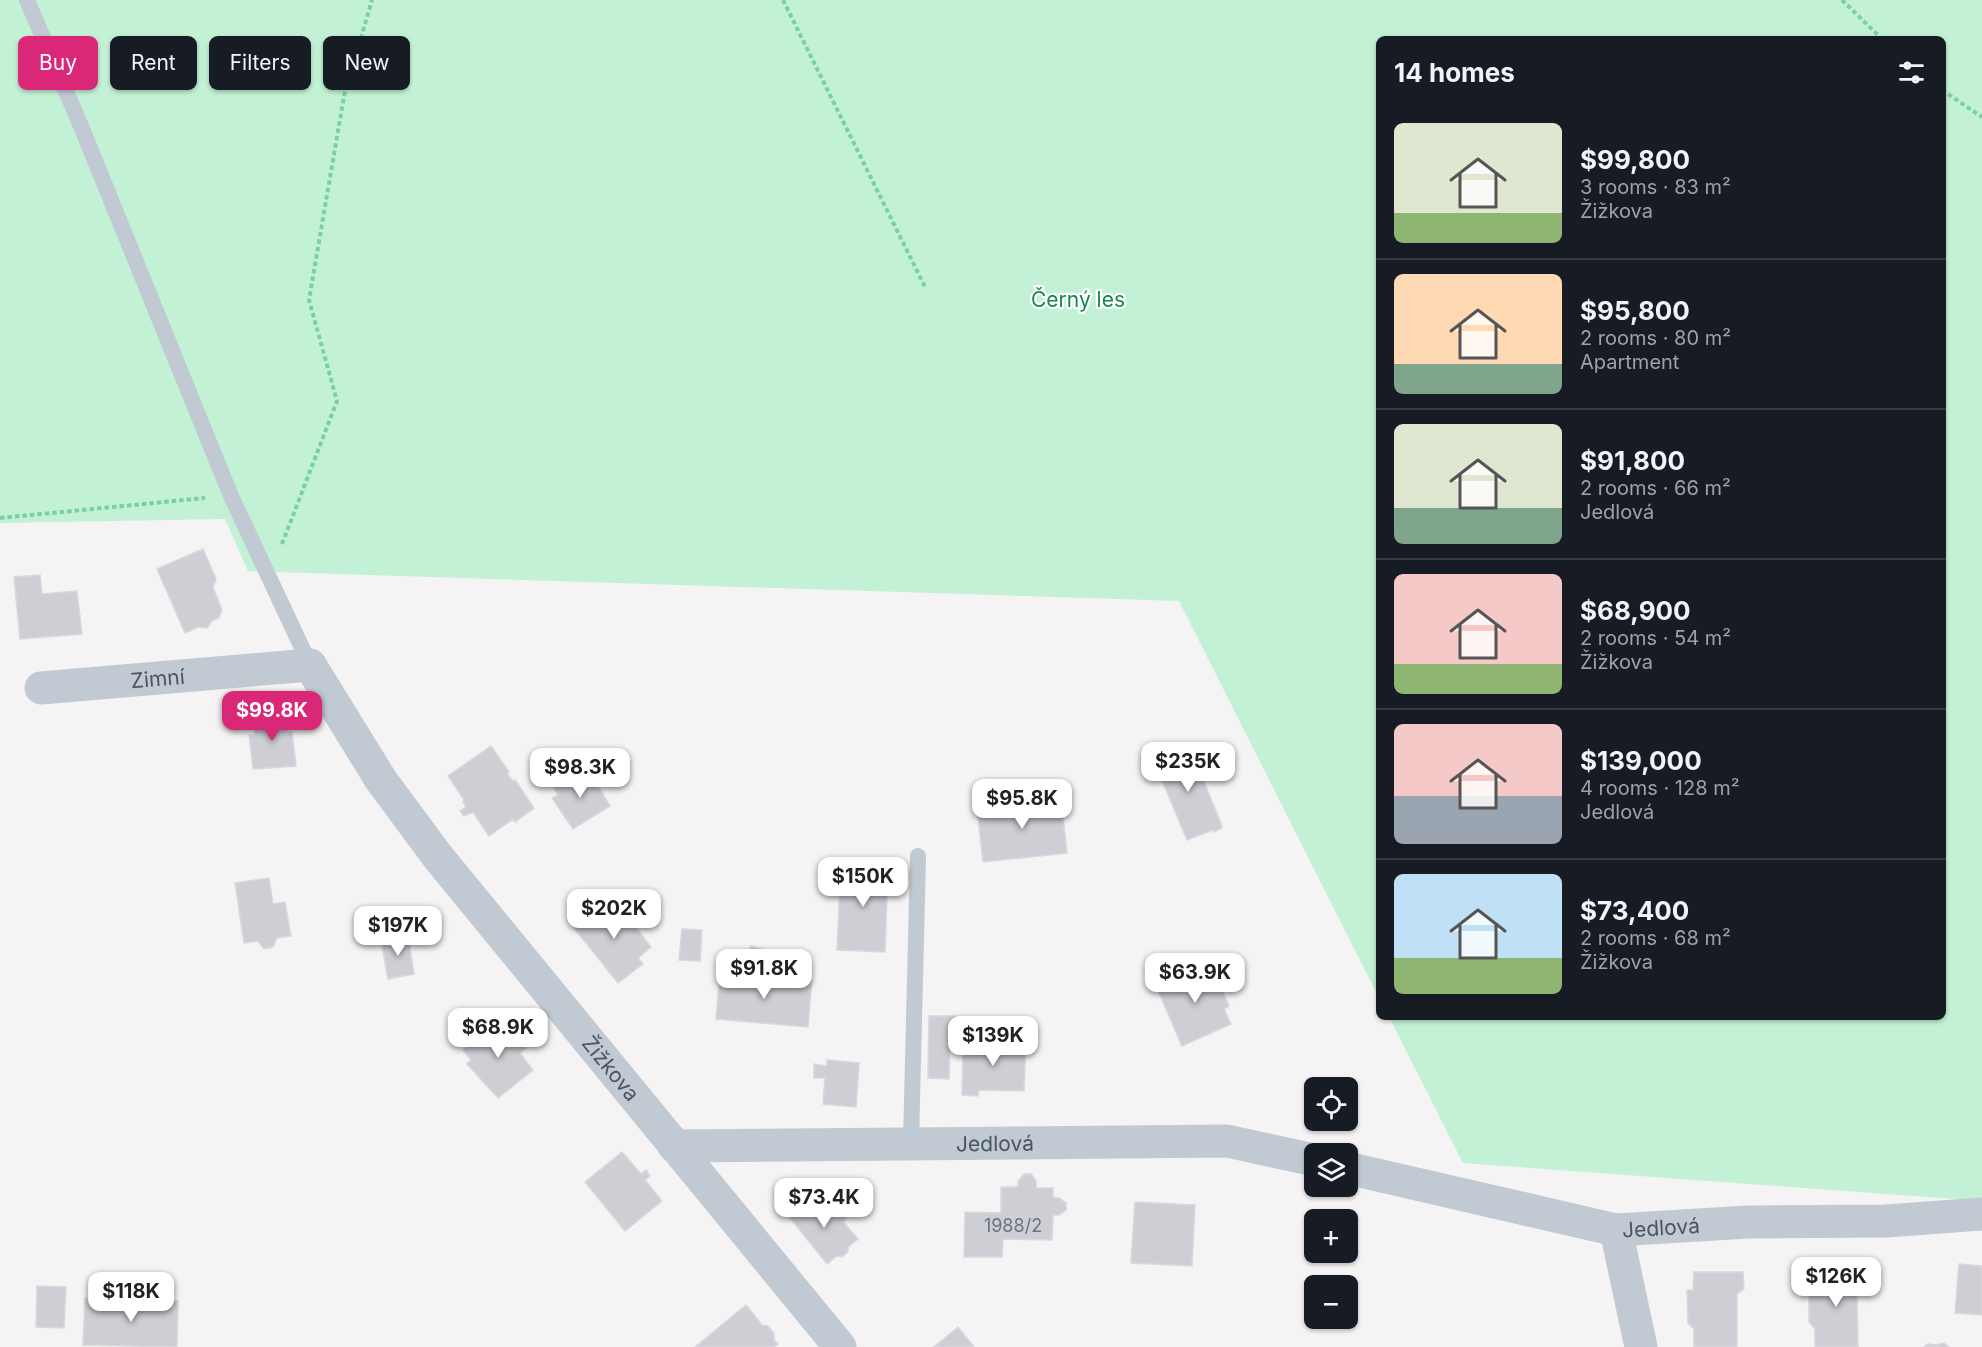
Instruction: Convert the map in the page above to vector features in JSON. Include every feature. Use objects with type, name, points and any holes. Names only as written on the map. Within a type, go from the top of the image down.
[{"type":"street","name":"Zimní","points":[[41,688],[310,665]]},
{"type":"street","name":"Žižkova","points":[[310,665],[381,780],[438,857],[840,1347]]},
{"type":"street","name":"Jedlová","points":[[674,1146],[1227,1141],[1304,1158]]},
{"type":"street","name":"Jedlová","points":[[1358,1171],[1616,1230],[1748,1222],[1886,1221],[1982,1214]]},
{"type":"street","points":[[1616,1230],[1641,1347]]},
{"type":"lane","points":[[27,0],[83,131],[231,496],[310,665]]},
{"type":"lane","points":[[911,1144],[918,856]]},
{"type":"path","points":[[269,578],[337,401],[309,300],[344,96],[372,0]]},
{"type":"path","points":[[783,0],[925,287]]},
{"type":"path","points":[[1842,0],[1879,36]]},
{"type":"path","points":[[1946,93],[1982,117]]},
{"type":"path","points":[[0,518],[231,496]]},
{"type":"green space","name":"Černý les","points":[[0,0],[1982,0],[1982,1201],[1463,1163],[1391,1020],[1946,1020],[1946,36],[1376,36],[1376,992],[1179,601],[248,571],[225,519],[0,523]]},
{"type":"building","points":[[203,549],[216,579],[213,587],[222,610],[219,618],[212,621],[207,628],[198,627],[185,633],[157,569]]},
{"type":"building","points":[[40,575],[42,594],[77,591],[82,634],[20,639],[14,577]]},
{"type":"building","points":[[285,712],[287,732],[292,732],[296,766],[253,769],[249,735],[255,735],[253,715]]},
{"type":"building","points":[[1189,745],[1222,828],[1187,840],[1154,761]]},
{"type":"building","points":[[491,746],[509,772],[507,774],[513,781],[515,780],[534,808],[515,822],[513,819],[489,836],[473,812],[464,816],[460,811],[466,807],[464,800],[448,776]]},
{"type":"building","points":[[587,768],[610,806],[573,829],[552,798],[558,795],[554,788]]},
{"type":"building","points":[[1061,799],[1067,853],[983,862],[977,808]]},
{"type":"building","points":[[841,864],[888,866],[885,952],[837,950]]},
{"type":"building","points":[[269,878],[273,904],[285,902],[291,936],[277,938],[273,947],[264,949],[258,941],[244,943],[235,883]]},
{"type":"building","points":[[612,897],[651,947],[638,958],[643,964],[618,983],[574,928]]},
{"type":"building","points":[[682,929],[702,930],[700,961],[679,960]]},
{"type":"building","points":[[408,936],[414,974],[388,979],[381,940]]},
{"type":"building","points":[[751,946],[773,953],[765,977],[741,975]]},
{"type":"building","points":[[1210,962],[1229,1006],[1224,1009],[1231,1024],[1182,1046],[1156,986]]},
{"type":"building","points":[[720,974],[812,980],[808,1027],[716,1019]]},
{"type":"building","points":[[929,1016],[956,1016],[955,1038],[950,1038],[949,1079],[928,1078]]},
{"type":"building","points":[[502,1019],[526,1048],[520,1053],[533,1070],[498,1098],[467,1064],[471,1060],[463,1050]]},
{"type":"building","points":[[963,1042],[1026,1044],[1024,1091],[979,1090],[978,1096],[962,1095]]},
{"type":"building","points":[[827,1060],[859,1063],[856,1107],[823,1104],[825,1078],[814,1078],[814,1064],[827,1066]]},
{"type":"building","points":[[622,1152],[641,1174],[646,1170],[650,1176],[645,1180],[662,1201],[625,1231],[585,1182]]},
{"type":"building","points":[[1024,1174],[1031,1174],[1036,1181],[1036,1188],[1053,1188],[1053,1197],[1066,1203],[1066,1210],[1059,1215],[1053,1215],[1052,1240],[1003,1239],[1002,1257],[964,1257],[965,1212],[1001,1213],[1001,1187],[1018,1187],[1018,1181]]},
{"type":"building","points":[[820,1194],[834,1211],[837,1209],[846,1219],[843,1222],[858,1239],[848,1247],[848,1252],[842,1257],[837,1256],[827,1264],[790,1218]]},
{"type":"building","points":[[1135,1202],[1195,1205],[1192,1266],[1131,1263]]},
{"type":"building","points":[[1959,1264],[1982,1266],[1982,1315],[1955,1313]]},
{"type":"building","points":[[1694,1272],[1743,1272],[1744,1289],[1737,1294],[1737,1347],[1694,1347],[1694,1329],[1688,1323],[1687,1290],[1693,1290]]},
{"type":"building","points":[[1815,1272],[1865,1272],[1864,1289],[1857,1295],[1858,1347],[1815,1347],[1815,1329],[1809,1322],[1809,1290],[1815,1290]]},
{"type":"building","points":[[37,1286],[66,1287],[64,1328],[36,1327]]},
{"type":"building","points":[[85,1298],[178,1301],[177,1347],[83,1345]]},
{"type":"building","points":[[746,1305],[762,1325],[768,1326],[774,1333],[774,1340],[778,1344],[774,1347],[695,1347]]},
{"type":"building","points":[[958,1327],[974,1347],[934,1347]]},
{"type":"building","points":[[1944,1343],[1949,1347],[1924,1347],[1928,1344]]}]
